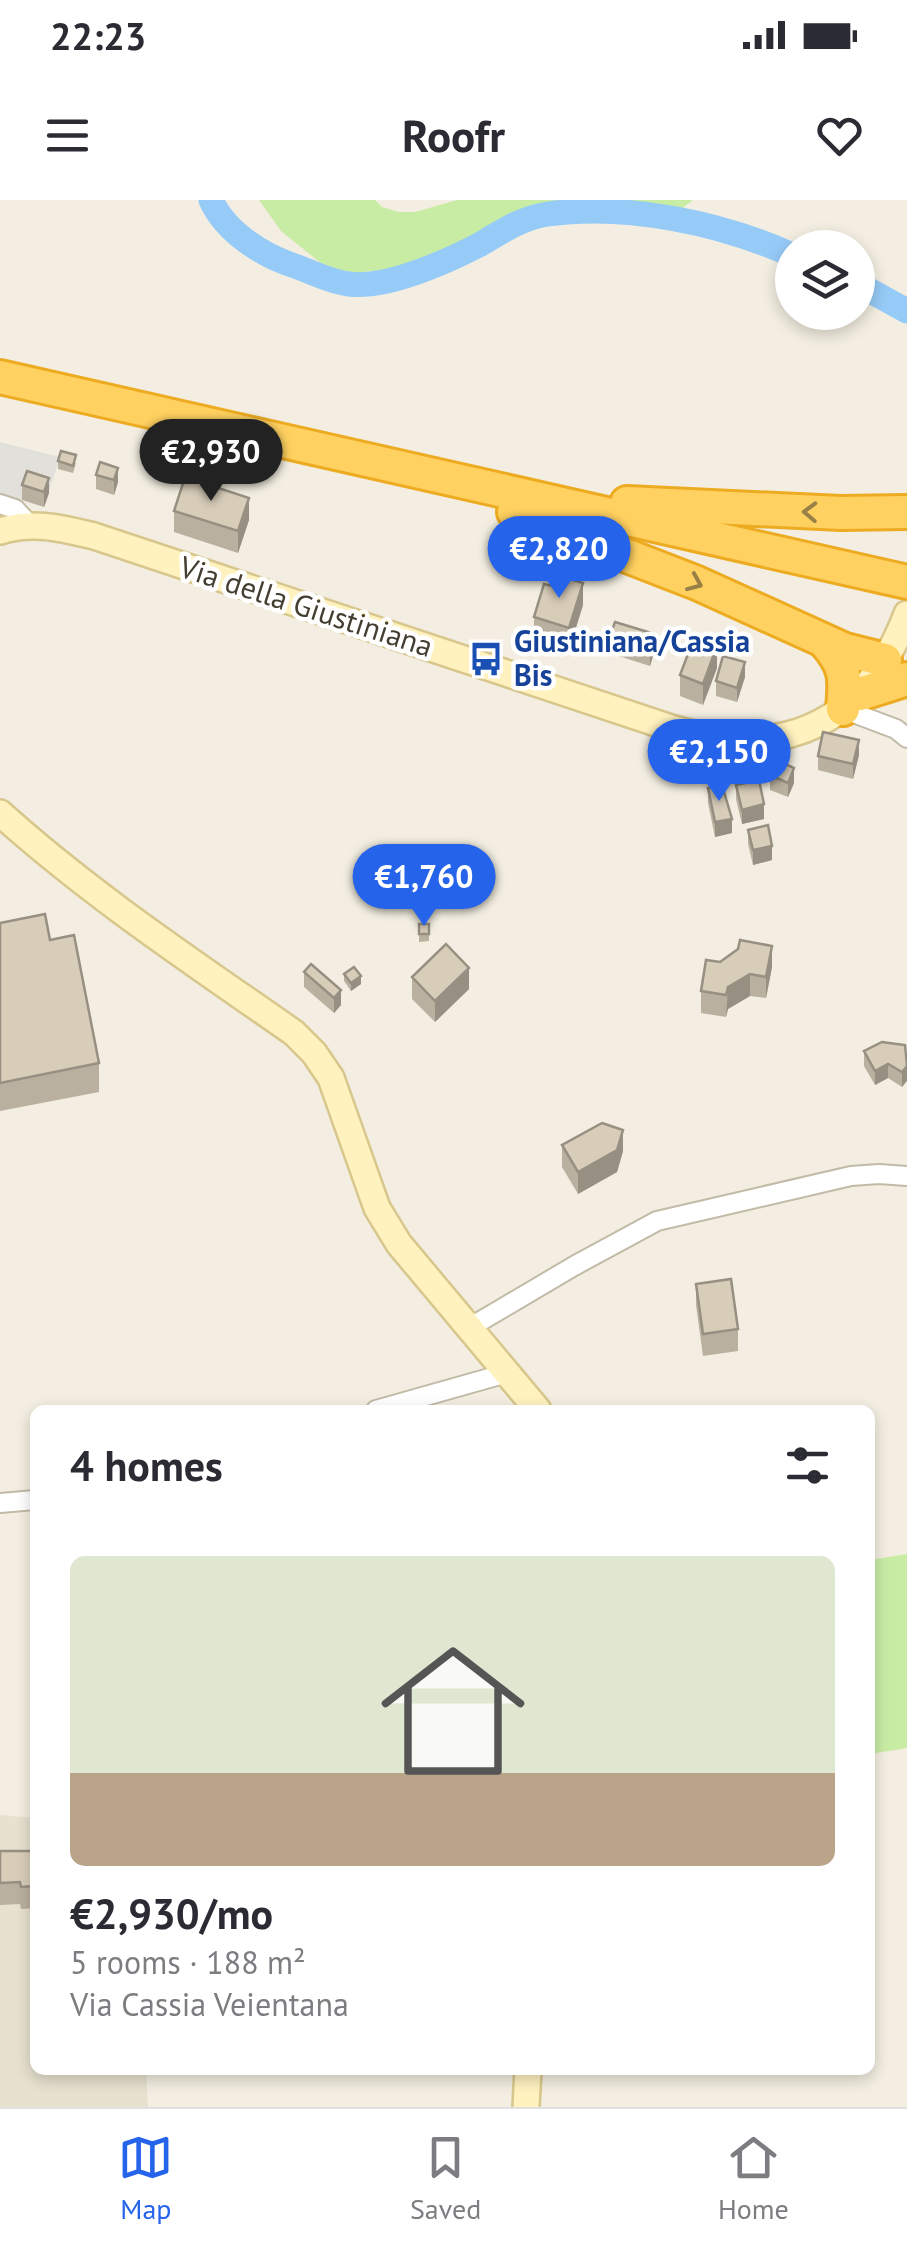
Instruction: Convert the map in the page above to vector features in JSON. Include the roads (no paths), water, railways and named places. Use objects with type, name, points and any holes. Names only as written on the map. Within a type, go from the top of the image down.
[{"type":"highway","points":[[0,377],[525,505],[893,589]]},
{"type":"highway","points":[[0,398],[525,505],[841,513],[902,510]]},
{"type":"highway","points":[[525,505],[561,532],[672,573],[825,642],[865,656],[900,652]]},
{"type":"highway","points":[[825,642],[839,658],[845,690],[852,702],[900,652]]},
{"type":"street","points":[[0,504],[16,509],[29,524]]},
{"type":"street","name":"Via della Giustiniana","points":[[0,532],[29,524],[94,536],[699,735],[734,740],[770,738],[811,726],[852,702]]},
{"type":"street","points":[[852,702],[907,738]]},
{"type":"street","points":[[0,813],[119,911],[294,1033],[314,1053],[331,1078],[377,1208],[400,1244],[534,1405]]},
{"type":"street","points":[[469,1328],[657,1221],[852,1176],[907,1176]]},
{"type":"street","points":[[393,1405],[507,1372]]},
{"type":"street","points":[[0,1503],[30,1500]]},
{"type":"street","points":[[526,2107],[528,2075]]},
{"type":"waterway","points":[[211,200],[225,222],[256,248],[320,276],[349,284],[380,282],[416,273],[529,219],[578,211],[673,218],[775,248]]},
{"type":"waterway","points":[[875,293],[907,311]]},
{"type":"place","name":"Giustiniana/Cassia Bis","points":[[486,659]]}]
